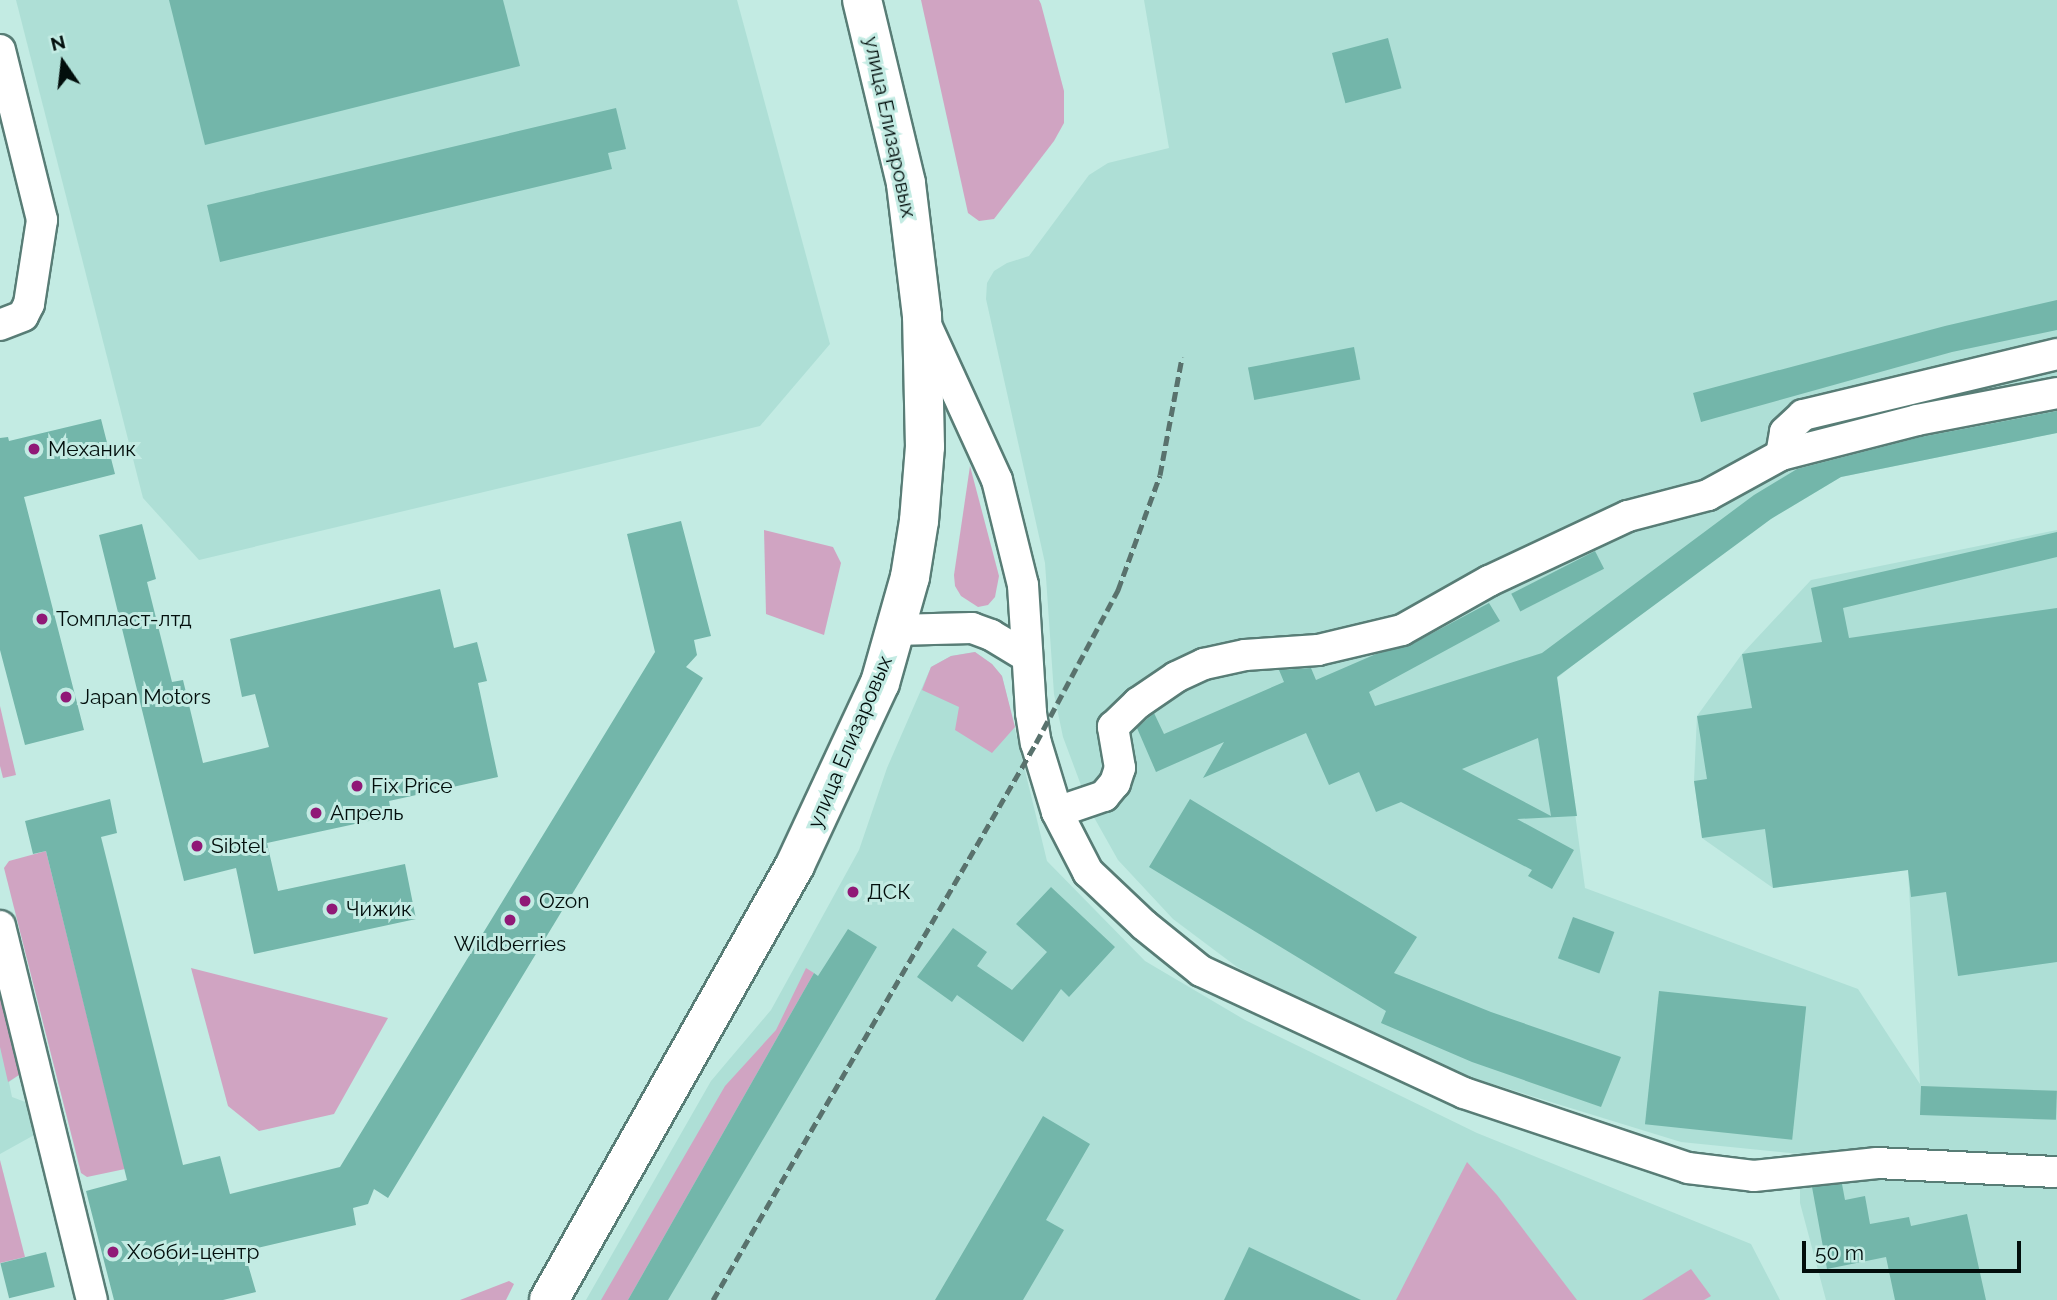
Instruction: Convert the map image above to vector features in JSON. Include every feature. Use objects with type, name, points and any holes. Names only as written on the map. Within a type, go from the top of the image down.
[{"type":"main road","name":"улица Елизаровых","points":[[549,1300],[796,865],[880,683],[909,577],[919,521],[925,447],[922,316],[906,183],[863,0]]},
{"type":"street","points":[[0,50],[42,220],[29,304],[23,316],[0,325]]},
{"type":"street","points":[[922,316],[997,480],[1023,585],[1026,656],[1036,743],[1057,811],[1088,872],[1144,925],[1201,971],[1464,1093],[1688,1168],[1754,1176],[1877,1163],[2057,1172]]},
{"type":"street","points":[[1781,455],[1785,432],[1803,415],[2057,354]]},
{"type":"street","points":[[1057,811],[1104,796],[1115,783],[1119,768],[1113,727],[1138,703],[1176,677],[1218,661],[1245,655],[1318,650],[1402,630],[1489,582],[1590,533],[1628,516],[1708,495],[1781,455],[1917,420],[2057,393]]},
{"type":"street","points":[[895,630],[972,628],[992,635],[1026,656]]},
{"type":"street","points":[[0,926],[92,1300]]},
{"type":"shaded area","points":[[16,0],[737,0],[830,344],[760,426],[199,560],[143,498]]},
{"type":"shaded area","points":[[921,0],[1039,0],[1041,4],[1064,91],[1064,123],[1054,141],[994,219],[979,221],[968,213]]},
{"type":"shaded area","points":[[1144,0],[2057,0],[2057,433],[1841,477],[1766,511],[1557,678],[1585,888],[1858,989],[1920,1084],[1908,870],[1773,888],[1702,838],[1694,781],[1697,716],[1742,654],[1811,580],[2057,530],[2057,1300],[1826,1300],[1800,1203],[1800,1154],[1681,1142],[1444,1069],[1369,1037],[1237,967],[1173,919],[1118,860],[1091,812],[1063,737],[1054,694],[1045,563],[986,299],[987,283],[994,271],[1007,263],[1029,256],[1089,175],[1108,163],[1169,148]]},
{"type":"shaded area","points":[[970,466],[999,576],[995,597],[988,605],[978,607],[961,596],[955,586],[954,575]]},
{"type":"shaded area","points":[[764,530],[833,547],[841,563],[824,635],[766,614]]},
{"type":"shaded area","points":[[975,652],[992,664],[1002,676],[1047,861],[1145,961],[1245,1020],[1477,1133],[1751,1244],[1780,1300],[586,1300],[711,1081],[771,1010],[859,850],[887,768],[931,667],[951,656]]},
{"type":"shaded area","points":[[975,652],[992,664],[1002,676],[1015,727],[992,753],[955,730],[959,707],[922,690],[931,667],[951,656]]},
{"type":"shaded area","points":[[0,706],[16,775],[3,778],[0,766]]},
{"type":"shaded area","points":[[46,851],[125,1169],[87,1177],[81,1173],[4,868],[9,861]]},
{"type":"shaded area","points":[[191,968],[388,1018],[334,1114],[259,1131],[228,1106]]},
{"type":"shaded area","points":[[806,968],[814,973],[628,1300],[601,1300],[725,1086],[776,1030]]},
{"type":"shaded area","points":[[0,985],[22,1073],[9,1082],[12,1097],[28,1103],[36,1134],[0,1154]]},
{"type":"shaded area","points":[[0,985],[22,1073],[8,1082],[0,1047]]},
{"type":"shaded area","points":[[0,1160],[25,1257],[0,1263]]},
{"type":"shaded area","points":[[1467,1162],[1497,1195],[1577,1300],[1396,1300]]},
{"type":"shaded area","points":[[1691,1269],[1711,1296],[1704,1300],[1642,1300]]},
{"type":"shaded area","points":[[509,1281],[514,1284],[506,1300],[460,1300]]},
{"type":"building","points":[[169,0],[503,0],[520,66],[205,145]]},
{"type":"building","points":[[1388,38],[1401,88],[1345,103],[1332,53]]},
{"type":"building","points":[[616,108],[626,149],[608,153],[612,169],[220,262],[207,205]]},
{"type":"building","points":[[2057,300],[2057,330],[1952,352],[1701,422],[1693,393],[1945,326]]},
{"type":"building","points":[[1354,347],[1360,379],[1254,400],[1248,368]]},
{"type":"building","points":[[2057,411],[2057,433],[1841,477],[1771,519],[1557,677],[1577,816],[1517,819],[1574,850],[1552,889],[1528,876],[1532,870],[1401,802],[1376,812],[1359,772],[1329,785],[1306,733],[1203,778],[1224,742],[1156,772],[1137,728],[1154,713],[1164,734],[1284,682],[1279,670],[1311,668],[1316,680],[1376,654],[1410,645],[1489,603],[1500,621],[1369,692],[1375,706],[1542,653],[1754,495],[1797,469],[1921,437]],"holes":[[[1538,738],[1551,816],[1462,769]]]},
{"type":"building","points":[[101,419],[115,474],[24,497],[84,730],[25,745],[0,650],[0,438],[8,437],[9,441]]},
{"type":"building","points":[[681,521],[711,636],[694,640],[697,655],[686,667],[703,678],[388,1198],[374,1189],[368,1204],[353,1208],[356,1225],[244,1251],[256,1292],[223,1300],[114,1300],[86,1191],[127,1180],[46,851],[33,854],[25,821],[110,799],[117,833],[101,837],[183,1165],[220,1156],[230,1194],[340,1167],[655,652],[627,534]]},
{"type":"building","points":[[142,524],[156,579],[147,582],[172,682],[183,680],[203,763],[269,747],[255,694],[242,697],[230,639],[440,589],[454,648],[477,642],[487,681],[478,683],[498,777],[389,801],[392,816],[267,843],[278,891],[405,864],[416,919],[254,954],[236,868],[184,881],[99,535]]},
{"type":"building","points":[[2057,532],[2057,557],[1843,608],[1849,638],[2057,608],[2057,962],[1958,976],[1946,892],[1911,897],[1908,870],[1773,888],[1765,829],[1702,838],[1694,781],[1707,779],[1697,716],[1752,708],[1742,654],[1822,642],[1811,588]]},
{"type":"building","points":[[1595,551],[1604,569],[1520,611],[1511,594]]},
{"type":"building","points":[[1190,799],[1417,937],[1394,973],[1491,1012],[1621,1057],[1601,1107],[1472,1062],[1381,1023],[1386,1011],[1149,867]]},
{"type":"building","points":[[1051,887],[1115,947],[1069,997],[1061,989],[1023,1042],[957,995],[952,1002],[917,977],[953,928],[987,952],[977,966],[1012,990],[1047,952],[1016,924]]},
{"type":"building","points":[[1573,917],[1614,932],[1599,973],[1558,958]]},
{"type":"building","points":[[848,929],[877,947],[668,1300],[628,1300],[814,973],[818,976]]},
{"type":"building","points":[[1659,991],[1806,1006],[1792,1140],[1645,1124]]},
{"type":"building","points":[[1921,1086],[2057,1091],[2056,1120],[1920,1115]]},
{"type":"building","points":[[1043,1116],[1090,1144],[1046,1220],[1064,1230],[1023,1300],[935,1300]]},
{"type":"building","points":[[1842,1184],[1845,1200],[1865,1196],[1870,1224],[1909,1217],[1911,1226],[1967,1214],[1986,1300],[1895,1300],[1886,1257],[1827,1269],[1812,1187]]},
{"type":"building","points":[[1249,1247],[1361,1300],[1224,1300]]},
{"type":"building","points":[[46,1252],[55,1287],[9,1298],[0,1263]]},
{"type":"railway","points":[[713,1300],[1036,743],[1118,590],[1160,475],[1182,357]]},
{"type":"place","name":"Механик","points":[[34,449]]},
{"type":"place","name":"Томпласт-лтд","points":[[42,619]]},
{"type":"place","name":"Japan Motors","points":[[66,697]]},
{"type":"place","name":"Fix Price","points":[[357,786]]},
{"type":"place","name":"Апрель","points":[[316,813]]},
{"type":"place","name":"Sibtel","points":[[197,846]]},
{"type":"place","name":"ДСК","points":[[853,892]]},
{"type":"place","name":"Ozon","points":[[525,901]]},
{"type":"place","name":"Чижик","points":[[332,909]]},
{"type":"place","name":"Wildberries","points":[[510,920]]},
{"type":"place","name":"Хобби-центр","points":[[113,1252]]}]
